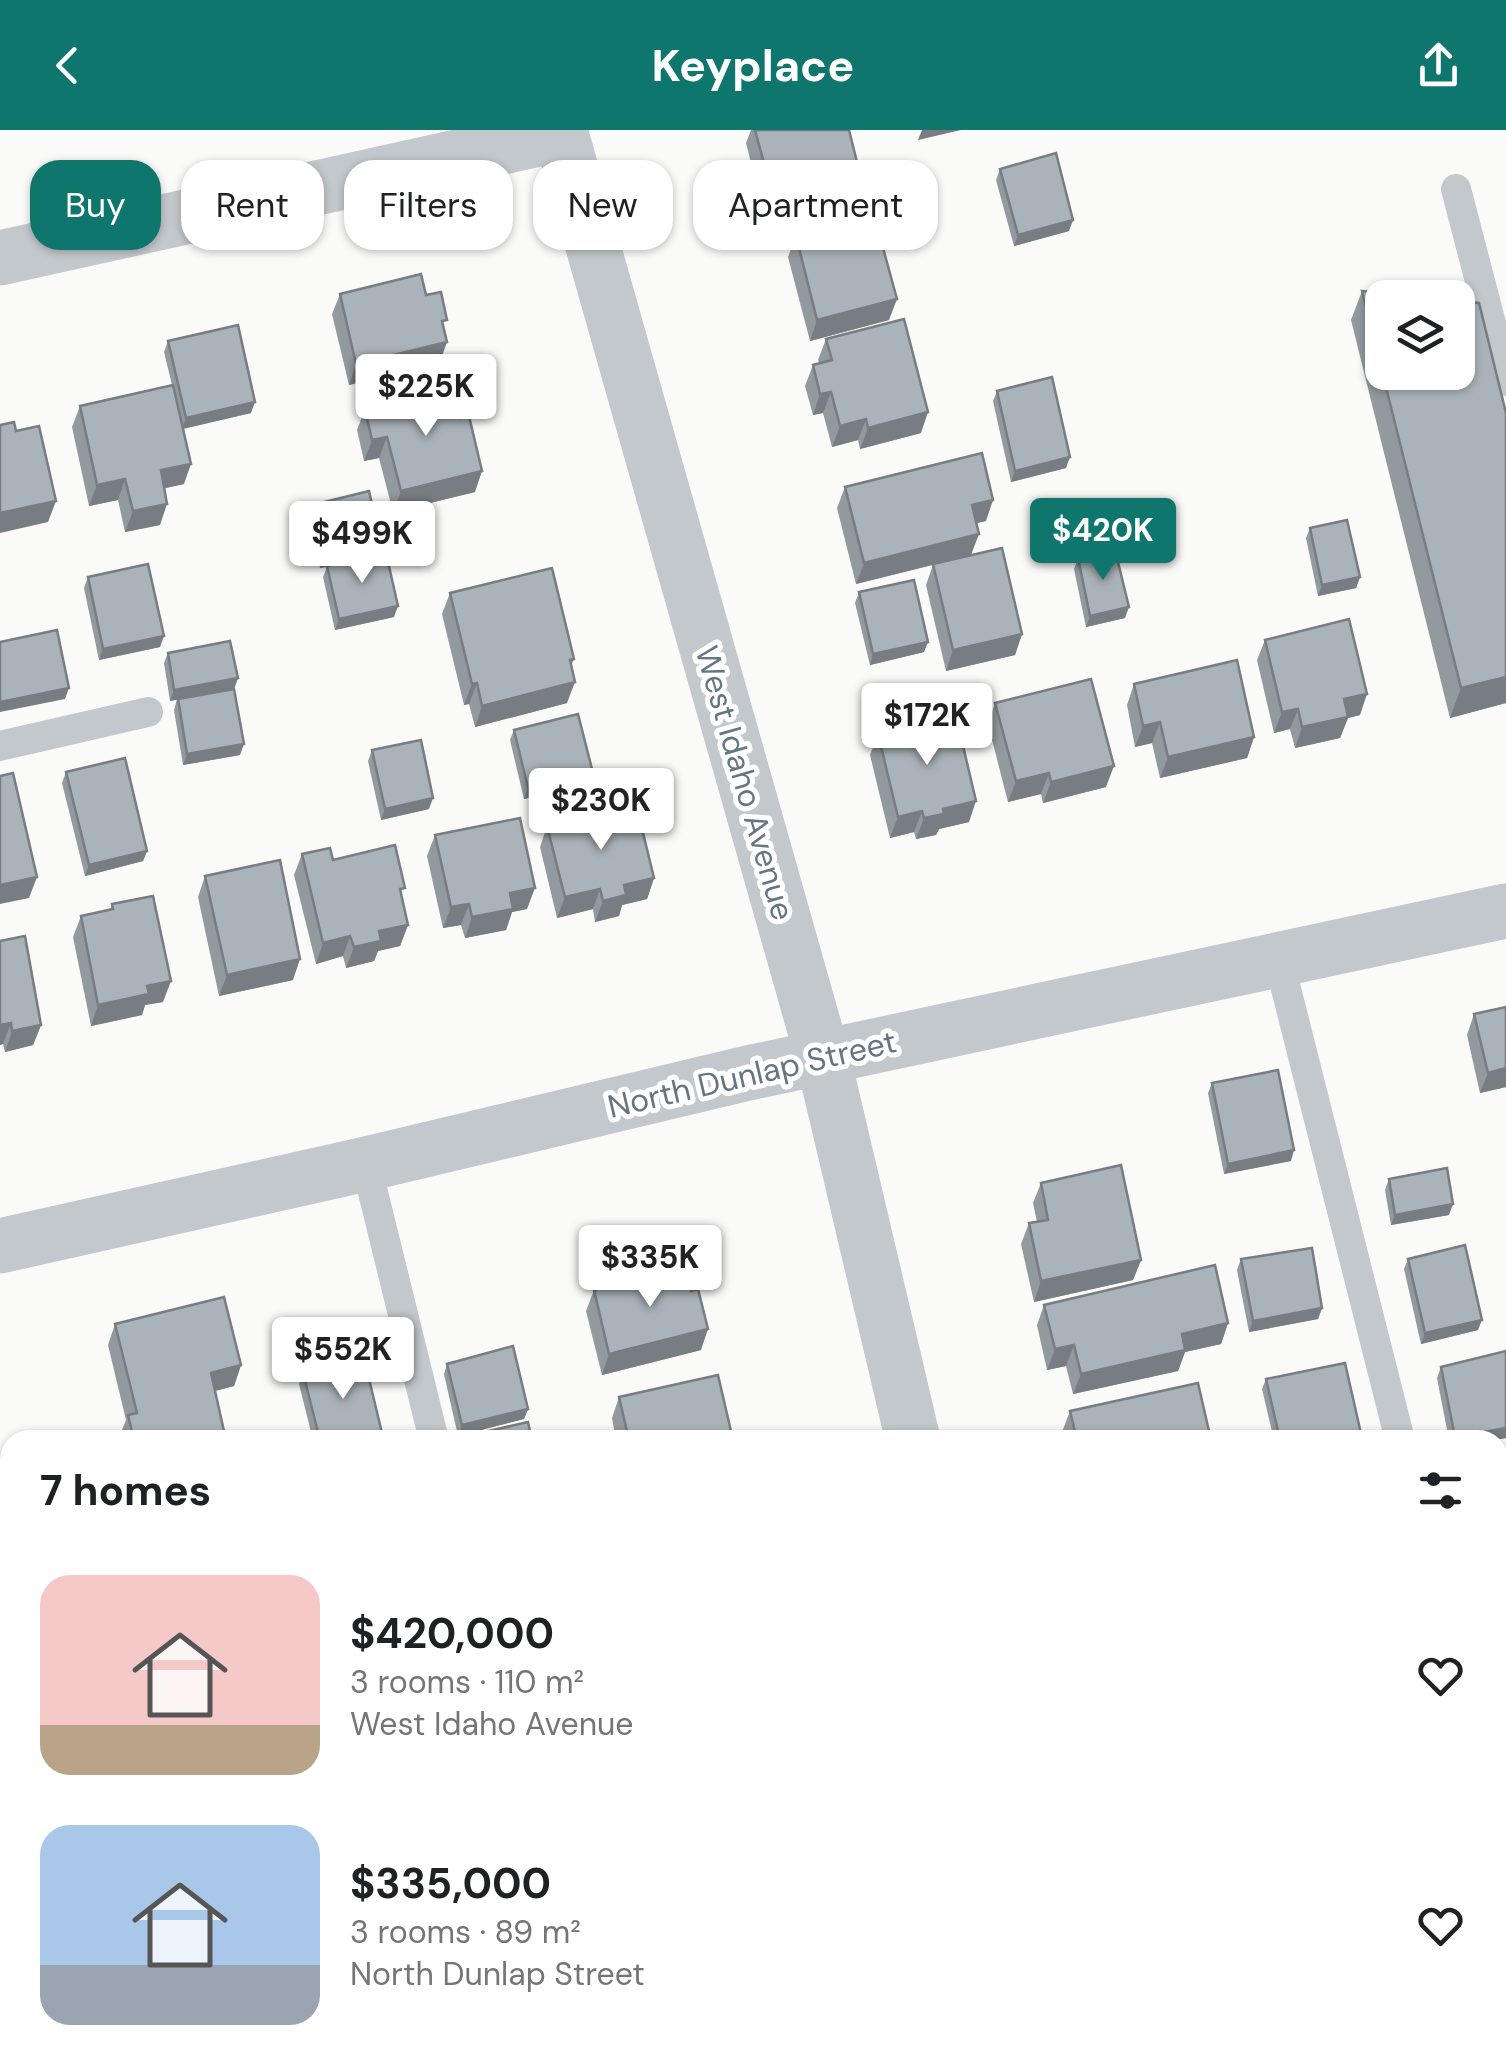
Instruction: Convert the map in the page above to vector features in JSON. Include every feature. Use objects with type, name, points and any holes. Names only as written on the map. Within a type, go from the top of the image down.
[{"type":"street","points":[[0,258],[560,132]]},
{"type":"street","name":"West Idaho Avenue","points":[[560,132],[824,1058],[911,1430]]},
{"type":"street","name":"North Dunlap Street","points":[[0,1246],[824,1058],[1506,911]]},
{"type":"lane","points":[[1456,189],[1506,382]]},
{"type":"lane","points":[[0,746],[148,712]]},
{"type":"lane","points":[[1279,961],[1397,1430]]},
{"type":"lane","points":[[366,1164],[432,1430]]},
{"type":"building","points":[[755,130],[849,130],[856,160],[763,160]]},
{"type":"building","points":[[1056,153],[1073,220],[1018,235],[1000,169]]},
{"type":"building","points":[[800,250],[884,250],[897,299],[817,320]]},
{"type":"building","points":[[421,274],[426,295],[441,292],[447,342],[356,364],[340,294]]},
{"type":"building","points":[[1475,303],[1479,303],[1506,413],[1506,677],[1461,688],[1386,390],[1475,390]]},
{"type":"building","points":[[904,319],[928,412],[868,428],[866,419],[840,426],[831,392],[820,394],[813,365],[832,360],[826,339]]},
{"type":"building","points":[[238,325],[255,402],[186,418],[168,341]]},
{"type":"building","points":[[1052,377],[1070,457],[1015,471],[997,391]]},
{"type":"building","points":[[173,385],[191,464],[161,470],[167,504],[133,511],[125,479],[97,485],[80,406]]},
{"type":"building","points":[[451,388],[460,418],[469,416],[482,471],[401,491],[387,437],[372,440],[365,409]]},
{"type":"building","points":[[14,422],[16,431],[39,426],[56,501],[0,513],[0,425]]},
{"type":"building","points":[[982,453],[993,500],[972,505],[979,534],[864,563],[845,487]]},
{"type":"building","points":[[369,491],[381,544],[324,557],[312,505]]},
{"type":"building","points":[[1347,520],[1360,577],[1322,585],[1310,528]]},
{"type":"building","points":[[1002,548],[1022,634],[953,650],[933,564]]},
{"type":"building","points":[[1115,550],[1129,607],[1090,616],[1078,558]]},
{"type":"building","points":[[386,553],[398,606],[339,619],[327,566]]},
{"type":"building","points":[[148,564],[164,636],[103,649],[88,577]]},
{"type":"building","points":[[552,568],[574,659],[570,660],[575,682],[482,706],[477,683],[472,684],[450,593]]},
{"type":"building","points":[[914,580],[928,642],[873,654],[859,592]]},
{"type":"building","points":[[1349,619],[1367,694],[1344,699],[1348,717],[1302,727],[1298,709],[1282,712],[1265,640]]},
{"type":"building","points":[[57,630],[69,688],[0,702],[0,642]]},
{"type":"building","points":[[230,641],[238,678],[174,690],[168,653]]},
{"type":"building","points":[[1237,660],[1254,737],[1168,757],[1160,722],[1143,726],[1134,684]]},
{"type":"building","points":[[1091,679],[1114,766],[1051,782],[1049,773],[1016,781],[995,703]]},
{"type":"building","points":[[234,689],[244,744],[187,754],[178,699]]},
{"type":"building","points":[[578,714],[593,773],[528,788],[514,730]]},
{"type":"building","points":[[956,716],[976,801],[943,809],[944,814],[924,818],[922,811],[898,817],[878,734]]},
{"type":"building","points":[[421,740],[433,798],[385,809],[372,750]]},
{"type":"building","points":[[125,758],[147,851],[89,865],[66,772]]},
{"type":"building","points":[[13,773],[37,877],[0,885],[0,776]]},
{"type":"building","points":[[636,804],[654,878],[624,885],[626,895],[603,901],[600,889],[565,897],[547,826]]},
{"type":"building","points":[[520,818],[535,888],[510,893],[513,909],[472,917],[469,904],[451,907],[435,835]]},
{"type":"building","points":[[395,845],[408,925],[379,931],[381,941],[354,947],[350,936],[323,943],[302,854],[330,848],[333,860]]},
{"type":"building","points":[[280,860],[300,959],[227,975],[205,876]]},
{"type":"building","points":[[153,896],[171,981],[147,986],[149,994],[98,1005],[81,916],[113,909],[112,904]]},
{"type":"building","points":[[25,936],[41,1025],[12,1031],[11,1023],[0,1025],[0,941]]},
{"type":"building","points":[[1506,1007],[1506,1068],[1488,1073],[1474,1014]]},
{"type":"building","points":[[1278,1070],[1294,1150],[1228,1164],[1212,1083]]},
{"type":"building","points":[[1121,1165],[1141,1260],[1041,1281],[1029,1223],[1048,1220],[1041,1183]]},
{"type":"building","points":[[1447,1168],[1453,1204],[1395,1215],[1389,1179]]},
{"type":"building","points":[[1465,1245],[1482,1320],[1425,1333],[1408,1259]]},
{"type":"building","points":[[1312,1248],[1322,1308],[1253,1321],[1241,1259]]},
{"type":"building","points":[[1215,1265],[1228,1323],[1182,1334],[1185,1350],[1081,1374],[1074,1345],[1055,1349],[1044,1305]]},
{"type":"building","points":[[684,1267],[691,1291],[698,1289],[708,1329],[609,1354],[594,1290]]},
{"type":"building","points":[[224,1297],[241,1365],[211,1373],[224,1430],[132,1430],[128,1415],[137,1413],[115,1324]]},
{"type":"building","points":[[513,1346],[528,1409],[462,1425],[447,1364]]},
{"type":"building","points":[[1506,1351],[1506,1428],[1454,1430],[1441,1367]]},
{"type":"building","points":[[364,1358],[381,1430],[317,1430],[303,1373]]},
{"type":"building","points":[[1345,1363],[1360,1430],[1278,1430],[1266,1379]]},
{"type":"building","points":[[718,1375],[731,1430],[627,1430],[619,1397]]},
{"type":"building","points":[[1198,1383],[1209,1430],[1075,1430],[1070,1411]]},
{"type":"building","points":[[528,1422],[530,1430],[493,1430]]}]
